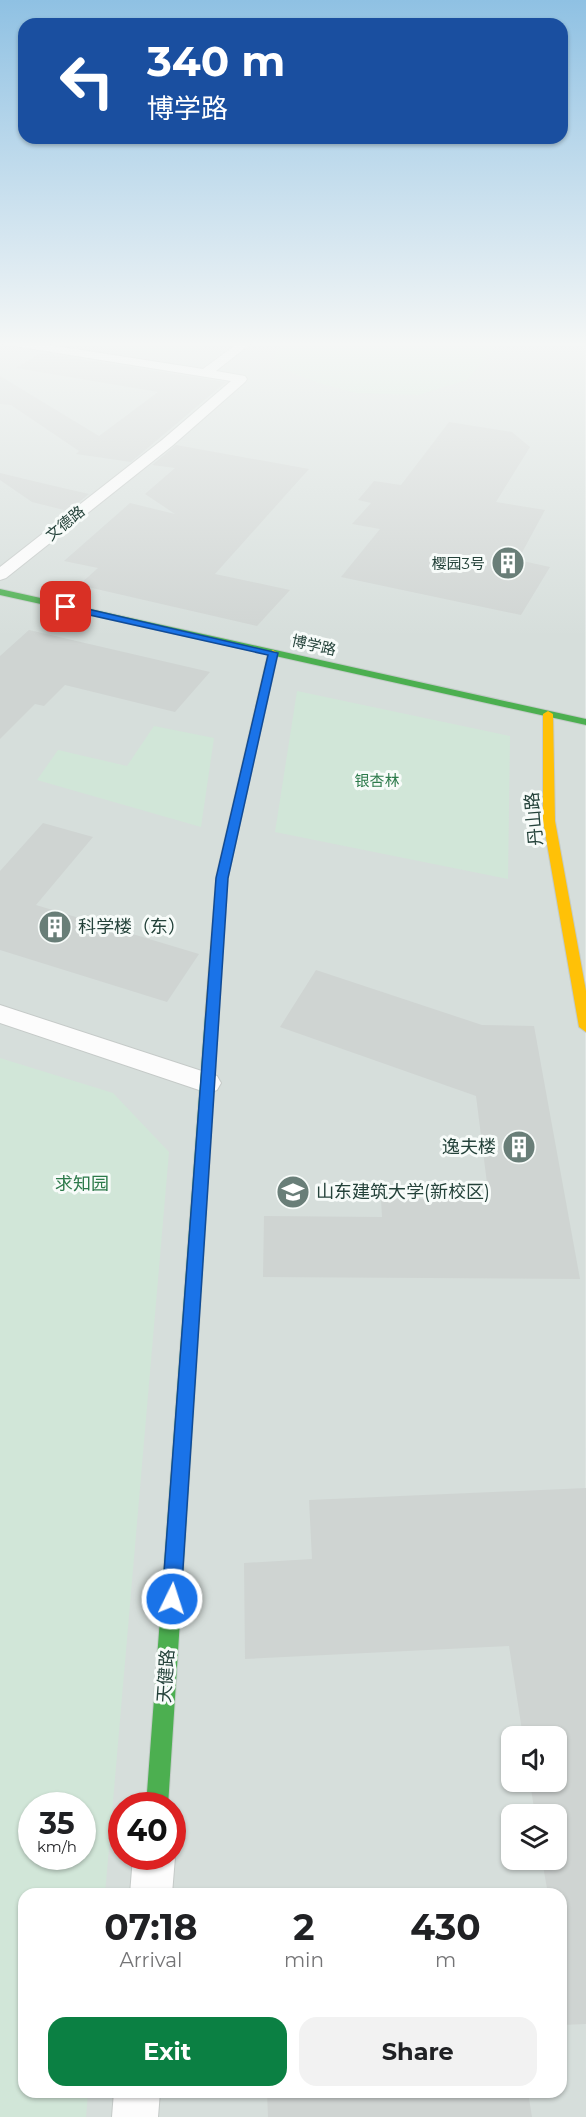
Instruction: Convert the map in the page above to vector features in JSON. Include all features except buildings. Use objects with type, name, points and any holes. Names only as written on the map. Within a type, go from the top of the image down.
[{"type":"street","name":"文德路","points":[[0,575],[171,440]]},
{"type":"street","name":"博学路","points":[[0,592],[586,722]]},
{"type":"street","name":"天健路","points":[[158,1792],[222,878],[273,653]]},
{"type":"street","name":"丹山路","points":[[548,714],[549,821],[586,1027]]},
{"type":"street","points":[[0,1014],[208,1083]]},
{"type":"street","points":[[151,1888],[153,1870]]},
{"type":"street","points":[[135,2117],[137,2098]]},
{"type":"shaded area","name":"山东建筑大学(新校区)","points":[[0,440],[585,440],[586,2117],[0,2117]]},
{"type":"green space","name":"银杏林","points":[[297,691],[510,736],[508,879],[275,832]]},
{"type":"green space","points":[[154,726],[214,738],[201,827],[37,780],[58,750],[127,766]]},
{"type":"green space","name":"求知园","points":[[0,1058],[113,1093],[169,1152],[114,1792],[108,1792],[106,1888],[18,1888],[18,2098],[88,2098],[86,2117],[0,2117]]},
{"type":"traffic: fast","points":[[0,592],[586,722]]},
{"type":"traffic: fast","points":[[158,1792],[212,1016]]},
{"type":"traffic: slow","points":[[212,1016],[222,877],[273,653]]},
{"type":"traffic: slow","points":[[548,714],[549,821],[586,1027]]},
{"type":"place","name":"樱园3号","points":[[508,563]]},
{"type":"place","name":"科学楼（东）","points":[[55,927]]},
{"type":"place","name":"逸夫楼","points":[[519,1147]]},
{"type":"place","name":"山东建筑大学(新校区)","points":[[293,1192]]},
{"type":"route","points":[[66,607],[273,653],[222,878],[172,1599]]}]
